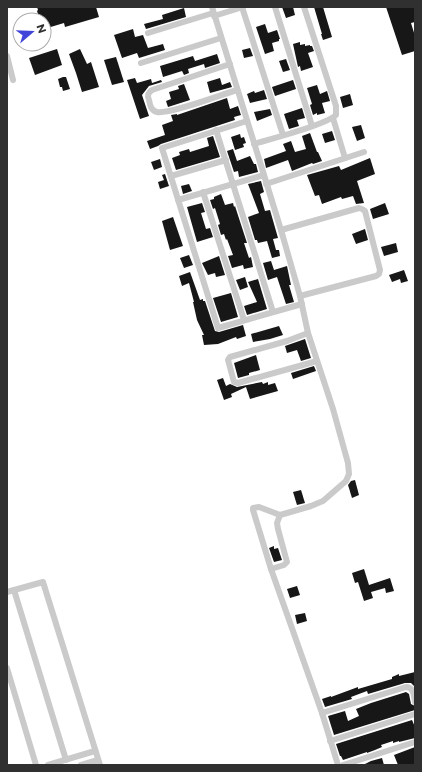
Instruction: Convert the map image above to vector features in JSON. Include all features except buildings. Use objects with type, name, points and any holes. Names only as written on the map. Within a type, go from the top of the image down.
[{"type":"street","points":[[148,33],[213,12],[243,7],[282,135]]},
{"type":"street","points":[[275,7],[312,126]]},
{"type":"street","points":[[254,144],[312,126],[333,118],[336,115],[336,106],[304,7]]},
{"type":"street","points":[[213,12],[281,230],[300,296],[308,333],[348,463],[349,474],[346,481],[323,501],[280,515],[259,507],[254,508],[253,510],[271,569],[322,713],[338,765]]},
{"type":"street","points":[[141,63],[221,38]]},
{"type":"street","points":[[7,56],[13,80]]},
{"type":"street","points":[[230,64],[152,90],[149,92],[148,97],[152,109],[156,112],[162,113],[237,90]]},
{"type":"street","points":[[333,118],[345,158]]},
{"type":"street","points":[[247,121],[162,148],[170,176],[218,328],[302,304]]},
{"type":"street","points":[[216,130],[273,312]]},
{"type":"street","points":[[266,184],[364,152]]},
{"type":"street","points":[[170,176],[226,160]]},
{"type":"street","points":[[178,200],[203,192],[234,185],[264,175]]},
{"type":"street","points":[[203,192],[244,320]]},
{"type":"street","points":[[281,230],[359,208],[362,208],[365,211],[380,270],[379,274],[300,296]]},
{"type":"street","points":[[308,333],[287,341],[230,357],[228,360],[234,382],[238,383],[317,361]]},
{"type":"street","points":[[271,569],[284,565],[287,562],[277,523],[280,515]]},
{"type":"street","points":[[7,592],[43,582],[99,762],[81,765]]},
{"type":"street","points":[[14,590],[66,760]]},
{"type":"street","points":[[7,668],[36,765]]},
{"type":"street","points":[[322,713],[406,687],[409,687],[412,690],[415,702]]},
{"type":"street","points":[[330,741],[415,714]]},
{"type":"street","points":[[343,765],[415,742]]},
{"type":"street","points":[[48,765],[95,751]]}]
